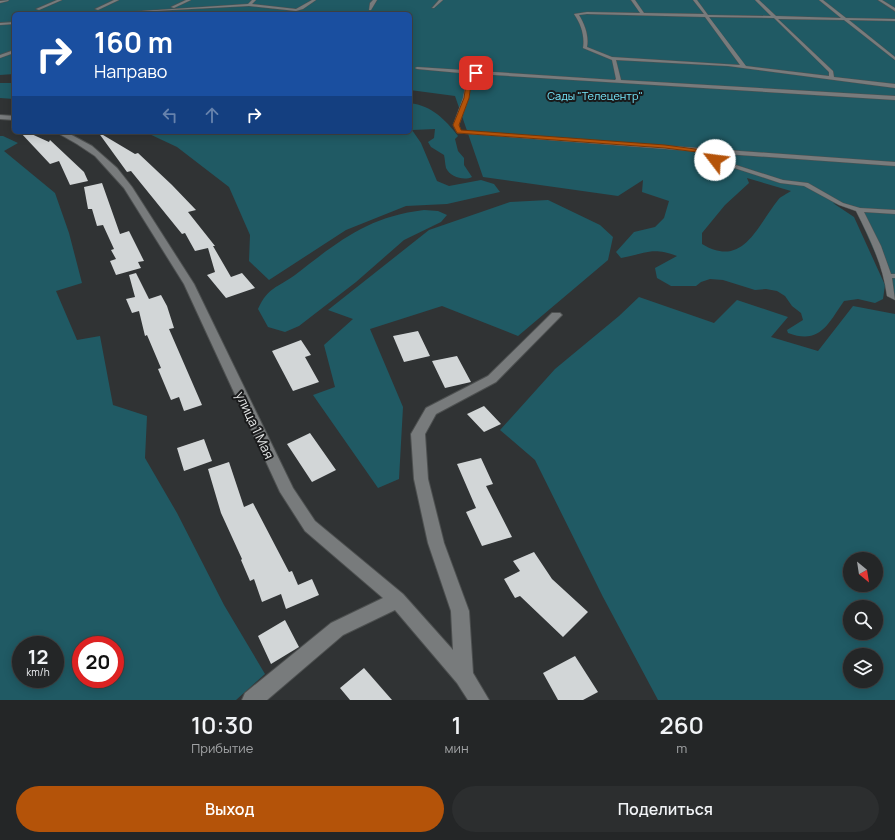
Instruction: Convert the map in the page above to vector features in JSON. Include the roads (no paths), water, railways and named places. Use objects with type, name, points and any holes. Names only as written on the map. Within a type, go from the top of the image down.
[{"type":"street","points":[[0,117],[12,118]]},
{"type":"street","name":"улица 1 Мая","points":[[65,134],[92,149],[117,173],[128,187],[188,284],[287,492],[310,526],[397,600],[464,676],[479,700]]},
{"type":"street","points":[[464,676],[460,611],[436,543],[421,479],[418,434],[431,411],[492,379],[556,315]]},
{"type":"street","points":[[252,700],[337,629],[397,600]]},
{"type":"lane","points":[[0,2],[7,0]]},
{"type":"lane","points":[[38,8],[60,0]]},
{"type":"lane","points":[[97,9],[117,0]]},
{"type":"lane","points":[[159,12],[189,0]]},
{"type":"lane","points":[[249,5],[254,0]]},
{"type":"lane","points":[[132,12],[249,5],[296,10],[314,0]]},
{"type":"lane","points":[[370,9],[372,2],[375,0]]},
{"type":"lane","points":[[432,7],[440,0]]},
{"type":"lane","points":[[633,0],[643,14]]},
{"type":"lane","points":[[695,0],[744,67]]},
{"type":"lane","points":[[757,0],[831,72],[832,77]]},
{"type":"lane","points":[[821,0],[895,59]]},
{"type":"lane","points":[[880,0],[895,10]]},
{"type":"lane","points":[[895,20],[846,20],[587,12],[576,14],[583,23],[586,42],[585,48],[611,58],[744,67],[895,86]]},
{"type":"lane","points":[[0,24],[12,23]]},
{"type":"lane","points":[[0,57],[12,52]]},
{"type":"lane","points":[[611,58],[614,59],[617,68],[619,79],[616,81]]},
{"type":"lane","points":[[417,68],[476,73],[895,98]]},
{"type":"lane","points":[[476,73],[469,77],[466,98],[456,125],[459,132],[665,147],[708,152],[895,164]]},
{"type":"lane","points":[[708,152],[708,155],[715,160],[782,182],[806,184],[841,204],[859,210],[895,212]]},
{"type":"lane","points":[[859,210],[892,276],[891,296],[895,298]]},
{"type":"park label","name":"Сады \"Телецентр\"","points":[[595,96]]}]
